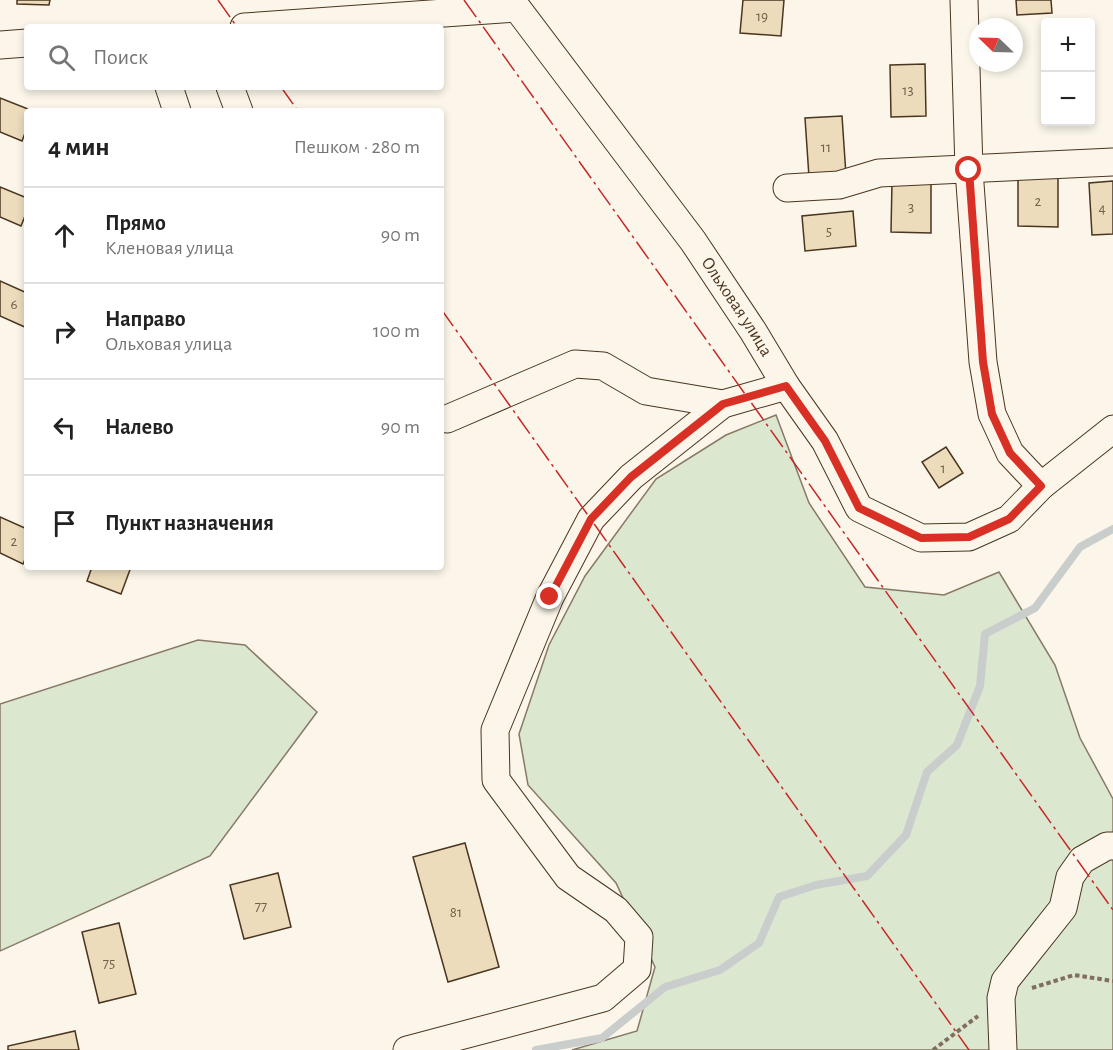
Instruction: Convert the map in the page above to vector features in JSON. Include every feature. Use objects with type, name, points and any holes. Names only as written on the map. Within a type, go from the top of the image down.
[{"type":"street","points":[[964,0],[969,170],[983,362],[992,414],[1010,453],[1041,486]]},
{"type":"street","name":"Ольховая улица","points":[[277,24],[511,3],[693,241],[753,331],[786,386],[825,441],[859,508],[921,538],[969,537],[1009,519],[1041,486],[1113,429]]},
{"type":"street","points":[[0,45],[24,43]]},
{"type":"street","points":[[170,90],[176,108]]},
{"type":"street","points":[[231,90],[238,108]]},
{"type":"street","points":[[788,188],[839,185],[879,173],[1113,162]]},
{"type":"street","points":[[447,419],[575,364],[603,366],[646,391],[723,404]]},
{"type":"street","points":[[407,1050],[603,998],[637,969],[639,937],[616,910],[568,877],[496,780],[495,730],[550,597],[591,519],[631,477],[723,404],[786,386]]},
{"type":"street","points":[[1003,1050],[1000,998],[1005,981],[1063,908],[1070,877],[1082,860],[1107,846],[1113,846]]},
{"type":"green space","points":[[776,415],[809,503],[865,587],[944,595],[999,572],[1055,665],[1080,738],[1113,799],[1113,1050],[572,1050],[637,1031],[655,967],[616,883],[528,785],[519,734],[549,645],[585,576],[656,479],[726,435]]},
{"type":"green space","points":[[198,640],[245,645],[317,712],[210,856],[0,951],[0,704]]},
{"type":"building","points":[[17,0],[50,0],[49,5],[17,4]]},
{"type":"building","points":[[743,0],[784,0],[781,36],[740,33]]},
{"type":"building","points":[[1016,0],[1051,0],[1052,13],[1017,15]]},
{"type":"building","points":[[925,64],[926,116],[891,117],[890,65]]},
{"type":"building","points":[[0,98],[25,108],[22,141],[0,132]]},
{"type":"building","points":[[842,116],[846,175],[809,177],[805,118]]},
{"type":"building","points":[[1018,175],[1058,177],[1058,227],[1018,226]]},
{"type":"building","points":[[1113,181],[1113,234],[1092,235],[1089,183]]},
{"type":"building","points":[[892,182],[931,183],[931,233],[891,232]]},
{"type":"building","points":[[0,187],[24,197],[24,218],[21,226],[0,217]]},
{"type":"building","points":[[853,211],[856,246],[805,251],[802,216]]},
{"type":"building","points":[[0,281],[24,292],[24,327],[0,316]]},
{"type":"building","points":[[946,447],[963,473],[939,488],[922,462]]},
{"type":"building","points":[[0,517],[24,528],[24,562],[23,564],[0,553]]},
{"type":"building","points":[[91,570],[130,570],[121,594],[87,581]]},
{"type":"building","points":[[465,843],[499,967],[448,982],[413,857]]},
{"type":"building","points":[[278,873],[291,927],[244,939],[230,885]]},
{"type":"building","points":[[119,923],[136,994],[99,1003],[82,932]]},
{"type":"building","points":[[75,1031],[79,1050],[8,1050],[8,1046]]},
{"type":"waterway","points":[[536,1050],[602,1038],[665,987],[720,970],[759,943],[779,897],[816,885],[867,876],[906,835],[927,772],[957,745],[980,686],[985,634],[1035,608],[1080,547],[1113,529]]},
{"type":"power","points":[[218,0],[235,24]]},
{"type":"power","points":[[464,0],[1113,910]]},
{"type":"power","points":[[283,90],[296,108]]},
{"type":"power","points":[[444,313],[969,1050]]},
{"type":"route","points":[[550,597],[591,519],[631,477],[723,404],[786,386],[825,441],[859,508],[921,538],[969,537],[1009,519],[1041,486],[1010,453],[992,414],[983,362],[969,170]]}]
